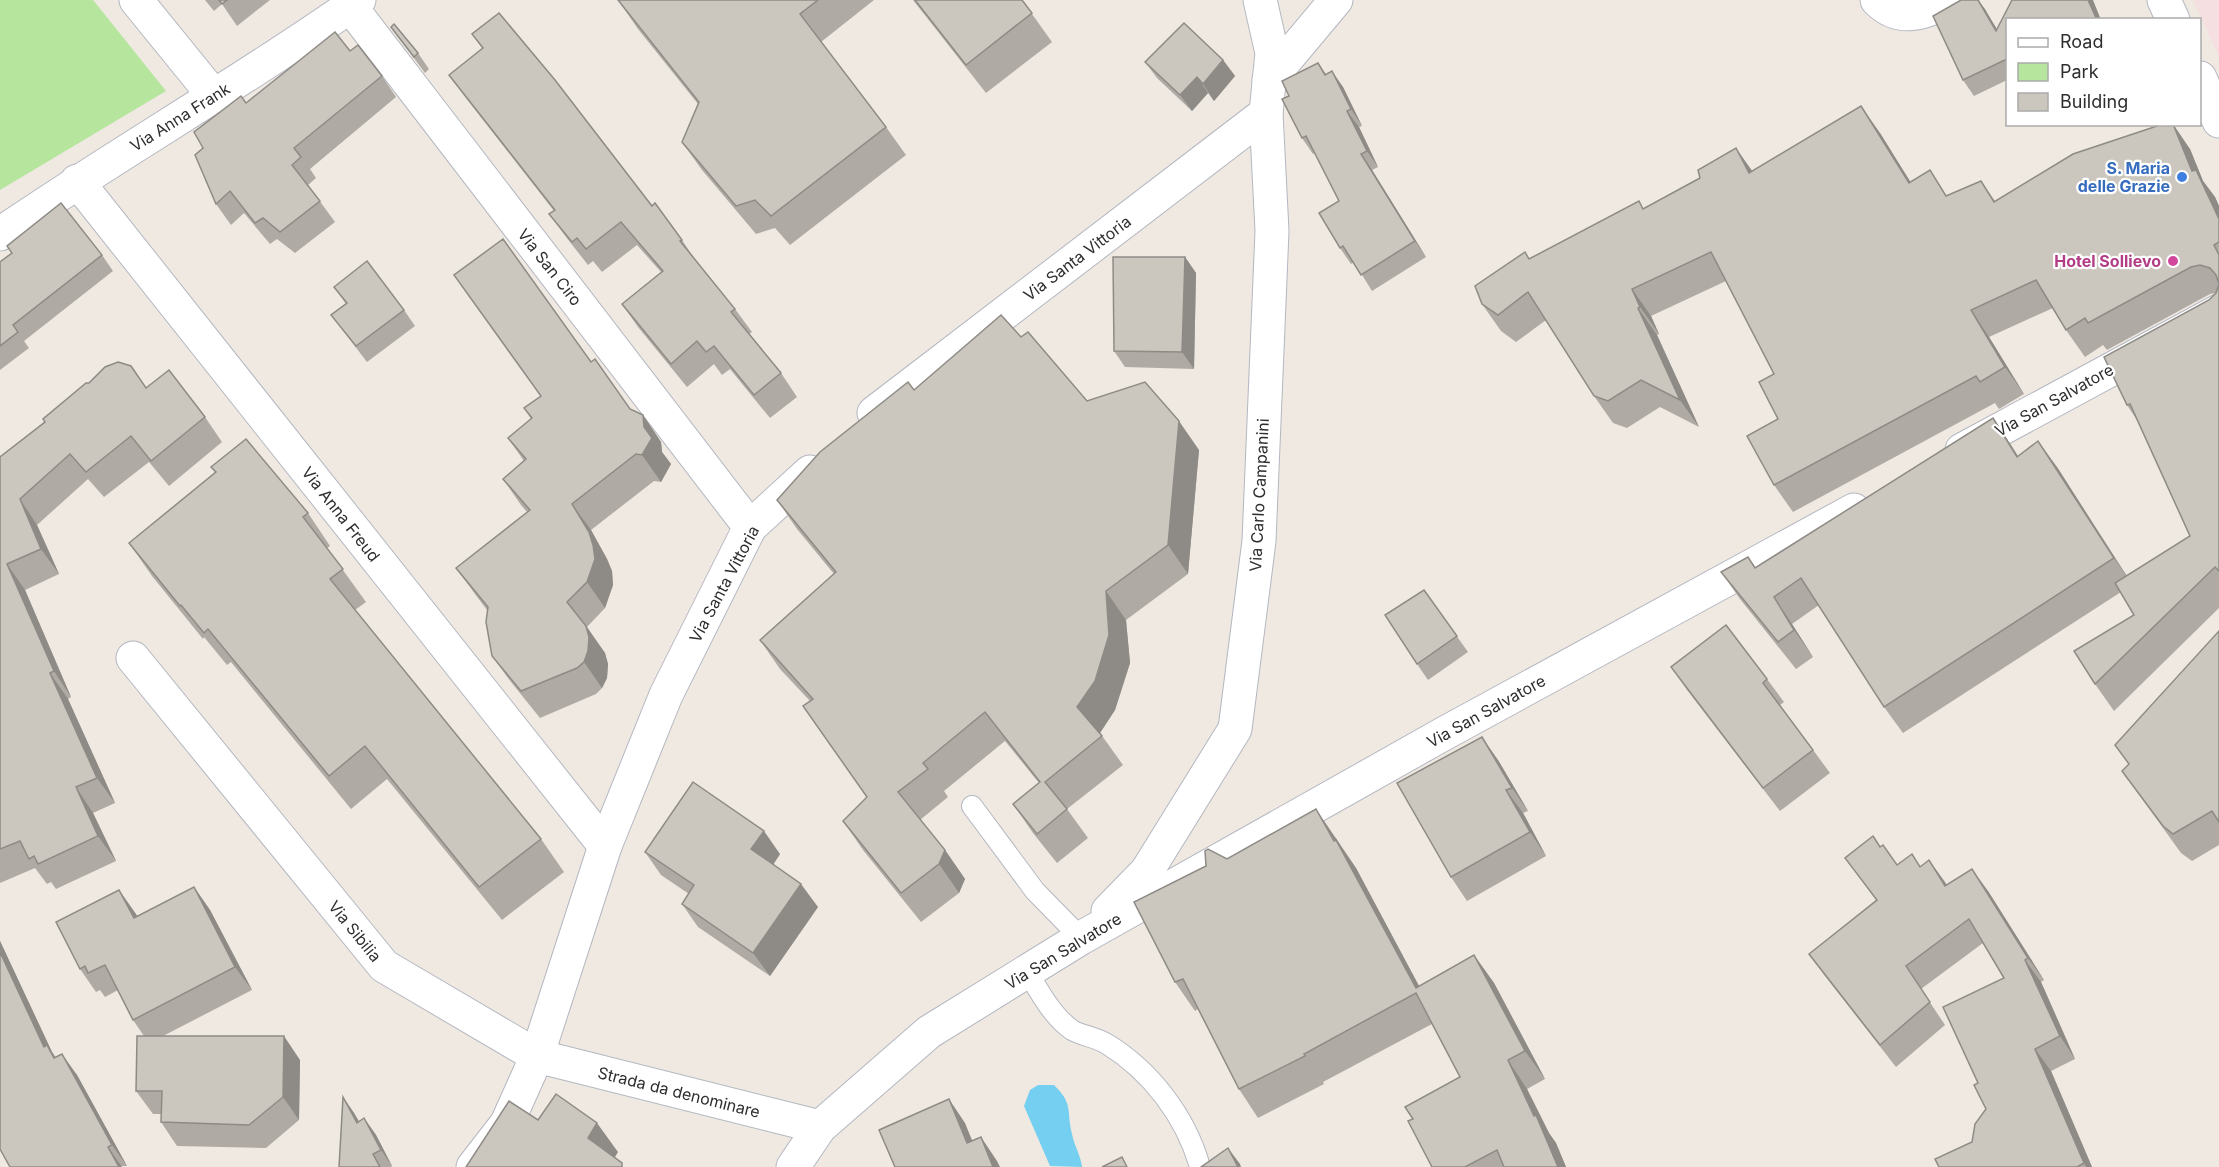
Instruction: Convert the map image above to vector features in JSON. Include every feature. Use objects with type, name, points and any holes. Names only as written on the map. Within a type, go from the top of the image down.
[{"type":"street","points":[[136,0],[214,96]]},
{"type":"street","name":"Via Carlo Campanini","points":[[1081,938],[1147,871],[1235,729],[1259,541],[1272,231],[1266,113],[1272,53],[1260,0]]},
{"type":"street","points":[[1269,81],[1336,0]]},
{"type":"street","points":[[1877,0],[1885,8],[1904,15],[1914,14],[1951,0]]},
{"type":"street","points":[[2164,0],[2172,18]]},
{"type":"street","name":"Via Anna Frank","points":[[0,234],[77,181],[214,96],[355,3]]},
{"type":"street","name":"Via San Ciro","points":[[355,3],[750,527]]},
{"type":"street","points":[[2201,82],[2219,121]]},
{"type":"street","name":"Via Santa Vittoria","points":[[537,1056],[605,846],[666,695],[750,527],[875,412],[1266,113]]},
{"type":"street","name":"Via Anna Freud","points":[[77,181],[605,846]]},
{"type":"street","name":"Via San Salvatore","points":[[1939,463],[2219,311]]},
{"type":"street","name":"Via San Salvatore","points":[[793,1167],[820,1127],[928,1032],[1081,938],[1445,733],[1876,497]]},
{"type":"street","name":"Via Sibilia","points":[[133,657],[384,966],[537,1056]]},
{"type":"street","points":[[473,1167],[507,1123],[537,1056]]},
{"type":"street","name":"Strada da denominare","points":[[537,1056],[820,1127]]},
{"type":"lane","points":[[972,806],[1035,891],[1081,938]]},
{"type":"lane","points":[[1027,971],[1051,1010],[1072,1030],[1106,1043],[1143,1073],[1178,1116],[1193,1143],[1200,1167]]},
{"type":"shaded area","points":[[2193,0],[2219,0],[2219,57]]},
{"type":"green space","points":[[0,0],[93,0],[166,91],[0,190]]},
{"type":"water","points":[[1038,1085],[1054,1085],[1067,1103],[1070,1126],[1082,1167],[1050,1166],[1024,1106],[1030,1090]]},
{"type":"building","points":[[618,0],[818,0],[800,14],[886,127],[771,216],[755,200],[736,206],[682,142],[699,102]]},
{"type":"building","points":[[915,0],[1022,0],[1032,13],[966,65]]},
{"type":"building","points":[[1961,0],[1978,0],[1996,31],[2012,0],[2088,0],[2096,18],[2006,18],[2006,59],[1963,80],[1933,16]]},
{"type":"building","points":[[499,13],[555,80],[652,206],[655,203],[682,240],[680,241],[735,309],[731,312],[781,373],[754,395],[714,346],[706,352],[697,341],[671,364],[622,304],[663,271],[621,222],[586,249],[577,238],[572,242],[549,214],[555,210],[449,75],[483,48],[472,34]]},
{"type":"building","points":[[1184,23],[1223,60],[1203,84],[1197,77],[1180,95],[1145,62]]},
{"type":"building","points":[[394,24],[418,53],[414,57],[391,27]]},
{"type":"building","points":[[335,32],[350,51],[358,45],[382,76],[294,148],[301,157],[292,165],[320,201],[280,232],[263,218],[255,223],[230,191],[216,204],[195,155],[203,148],[194,132],[241,96],[246,103]]},
{"type":"building","points":[[1318,63],[1325,75],[1332,71],[1351,109],[1347,111],[1367,151],[1361,154],[1415,241],[1361,275],[1343,246],[1340,248],[1319,213],[1339,201],[1306,136],[1302,138],[1282,99],[1289,96],[1282,81]]},
{"type":"building","points":[[1861,106],[1909,183],[1930,170],[1946,196],[1981,181],[1994,202],[2073,154],[2157,126],[2174,126],[2192,171],[2196,170],[2219,219],[2219,242],[2214,245],[2219,255],[2219,284],[2210,268],[2200,265],[2191,267],[2088,323],[2085,318],[2066,330],[2036,280],[1971,310],[2005,367],[1980,382],[1976,376],[1774,485],[1747,436],[1778,419],[1759,382],[1774,374],[1711,252],[1632,289],[1640,307],[1638,308],[1680,400],[1641,380],[1608,401],[1594,396],[1528,292],[1498,315],[1482,304],[1475,286],[1525,252],[1529,259],[1639,201],[1643,209],[1700,178],[1698,170],[1736,148],[1749,173]]},
{"type":"building","points":[[61,203],[102,255],[13,325],[18,332],[0,346],[0,262],[12,253],[7,246]]},
{"type":"building","points":[[503,239],[591,362],[595,359],[630,409],[643,415],[644,427],[652,438],[642,455],[636,454],[572,504],[589,532],[595,559],[587,582],[567,602],[586,626],[589,637],[584,662],[577,668],[521,691],[492,656],[486,622],[488,607],[456,568],[530,510],[503,479],[526,459],[508,438],[532,418],[524,408],[541,396],[454,275]]},
{"type":"building","points":[[1113,257],[1185,257],[1182,352],[1114,351]]},
{"type":"building","points":[[367,261],[404,310],[356,346],[331,315],[347,303],[334,287]]},
{"type":"building","points":[[2219,284],[2219,571],[2215,567],[2095,684],[2074,651],[2134,615],[2115,583],[2190,536],[2130,404],[2127,405],[2104,357],[2209,300],[2216,293]]},
{"type":"building","points":[[1001,315],[1021,337],[1028,332],[1087,401],[1145,382],[1179,421],[1168,545],[1106,591],[1109,635],[1095,681],[1077,707],[1102,736],[1045,782],[1067,809],[1037,834],[1013,804],[1040,782],[985,712],[923,763],[928,769],[898,792],[945,850],[939,864],[901,893],[843,821],[867,797],[803,706],[813,699],[760,640],[836,572],[777,500],[820,452],[908,382],[914,390]]},
{"type":"building","points":[[118,362],[131,366],[146,388],[169,370],[205,417],[151,461],[131,436],[86,472],[70,454],[20,499],[41,549],[7,564],[54,671],[50,673],[97,778],[76,787],[98,836],[38,864],[34,856],[29,859],[20,841],[0,849],[0,457],[45,422],[43,419],[86,383],[89,383],[105,367]]},
{"type":"building","points":[[1993,418],[2017,457],[2038,441],[2114,558],[1884,707],[1801,578],[1774,597],[1794,630],[1778,642],[1721,572],[1748,557],[1755,568]]},
{"type":"building","points":[[246,439],[308,513],[303,517],[343,569],[330,579],[541,839],[479,887],[365,746],[329,776],[208,629],[204,633],[129,543],[216,472],[211,467]]},
{"type":"building","points":[[1424,590],[1457,636],[1417,664],[1385,615]]},
{"type":"building","points":[[1726,625],[1767,679],[1763,683],[1813,750],[1763,788],[1671,667]]},
{"type":"building","points":[[2219,631],[2219,822],[2212,811],[2173,834],[2163,826],[2122,771],[2129,764],[2115,745]]},
{"type":"building","points":[[1482,737],[1512,788],[1506,790],[1530,832],[1451,877],[1397,783]]},
{"type":"building","points":[[693,782],[764,831],[751,849],[801,884],[753,953],[682,904],[694,885],[645,852]]},
{"type":"building","points":[[1316,809],[1334,841],[1336,840],[1416,988],[1474,955],[1525,1051],[1508,1060],[1534,1116],[1536,1115],[1558,1167],[1504,1167],[1497,1150],[1465,1167],[1432,1167],[1408,1121],[1413,1119],[1405,1107],[1460,1077],[1416,993],[1304,1054],[1305,1056],[1239,1089],[1183,979],[1175,982],[1134,902],[1206,866],[1205,851],[1208,849],[1227,859]]},
{"type":"building","points":[[1873,836],[1880,847],[1883,845],[1897,865],[1912,854],[1920,867],[1929,860],[1945,886],[1972,869],[2028,958],[2025,960],[2060,1036],[2035,1049],[2084,1163],[2077,1167],[1939,1167],[1935,1159],[1972,1142],[1975,1124],[1986,1109],[1974,1085],[1978,1083],[1943,1007],[2004,978],[1969,919],[1906,966],[1930,1002],[1880,1045],[1809,954],[1877,900],[1845,858]]},
{"type":"building","points":[[194,887],[235,967],[133,1020],[105,965],[88,973],[85,966],[80,969],[56,922],[119,890],[134,918]]},
{"type":"building","points":[[0,952],[44,1047],[47,1045],[54,1058],[62,1054],[112,1145],[108,1147],[119,1167],[10,1167],[0,1149]]},
{"type":"building","points":[[137,1036],[284,1036],[283,1097],[249,1125],[161,1122],[162,1091],[136,1091]]},
{"type":"building","points":[[556,1094],[597,1123],[588,1138],[622,1163],[622,1167],[466,1167],[509,1101],[538,1120]]},
{"type":"building","points":[[343,1097],[357,1123],[364,1118],[381,1150],[373,1154],[380,1167],[339,1167]]},
{"type":"building","points":[[949,1099],[967,1143],[981,1137],[993,1167],[895,1167],[879,1130]]},
{"type":"building","points":[[1228,1148],[1238,1167],[1201,1167]]},
{"type":"building","points":[[1122,1157],[1127,1167],[1102,1167]]},
{"type":"place","name":"S. Maria delle Grazie","points":[[2182,177]]},
{"type":"place","name":"Hotel Sollievo","points":[[2173,261]]}]
